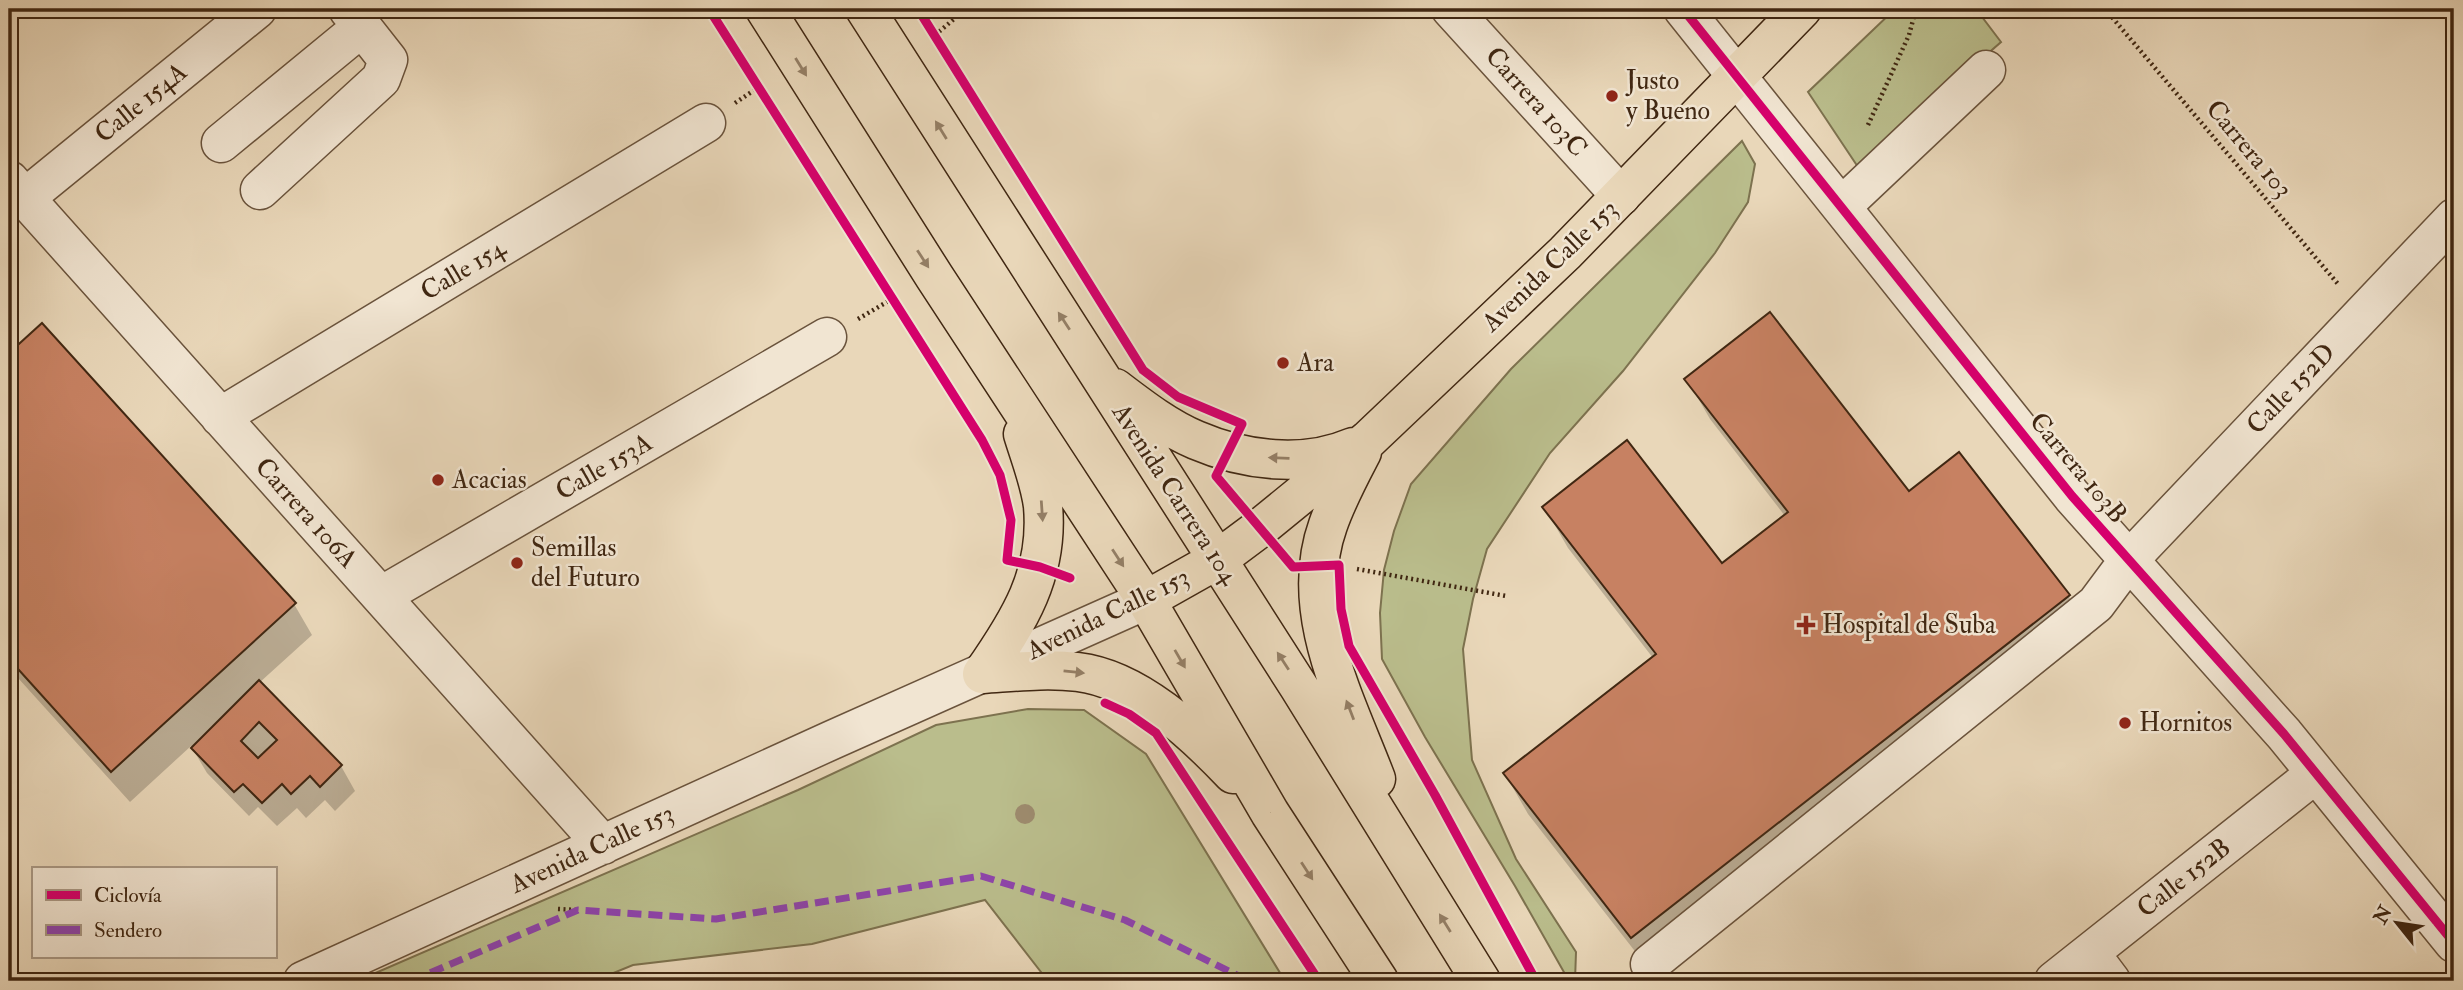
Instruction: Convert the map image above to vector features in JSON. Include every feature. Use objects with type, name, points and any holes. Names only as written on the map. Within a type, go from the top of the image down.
[{"type":"main road","points":[[765,9],[1013,398],[1146,600],[1270,813],[1379,981]]},
{"type":"main road","name":"Avenida Carrera 104","points":[[865,9],[1299,687],[1481,981]]},
{"type":"main road","name":"Avenida Calle 153","points":[[1146,600],[1217,559],[1260,528],[1368,440],[1566,253],[1802,9]]},
{"type":"main road","points":[[1101,379],[1151,414],[1195,440],[1248,456],[1305,459],[1333,455],[1368,440]]},
{"type":"main road","points":[[982,674],[1007,637],[1025,603],[1040,567],[1044,542],[1042,504],[1013,398]]},
{"type":"main road","points":[[1368,440],[1327,527],[1329,566],[1317,590],[1326,646],[1409,865]]},
{"type":"main road","points":[[982,674],[1047,670],[1081,672],[1106,679],[1178,722],[1270,813]]},
{"type":"street","name":"Calle 154A","points":[[17,189],[257,9]]},
{"type":"street","name":"Carrera 103C","points":[[1451,9],[1621,196]]},
{"type":"street","name":"Carrera 103B","points":[[1683,9],[2072,496],[2284,734],[2454,943]]},
{"type":"street","points":[[221,144],[355,18],[388,60],[381,79],[260,190]]},
{"type":"street","points":[[1841,207],[1986,70]]},
{"type":"street","name":"Calle 154","points":[[220,417],[706,123]]},
{"type":"street","name":"Carrera 106A","points":[[17,189],[603,845]]},
{"type":"street","name":"Calle 152D","points":[[1650,964],[2096,604],[2128,561],[2454,218]]},
{"type":"street","name":"Calle 153A","points":[[381,596],[827,337]]},
{"type":"street","name":"Avenida Calle 153","points":[[303,981],[1146,600]]},
{"type":"street","name":"Calle 152B","points":[[2054,981],[2101,967],[2315,774]]},
{"type":"path","points":[[942,46],[932,30],[965,9]]},
{"type":"path","points":[[1867,129],[1909,35],[1916,9]]},
{"type":"path","points":[[752,76],[766,99]]},
{"type":"path","points":[[885,288],[900,311]]},
{"type":"path","points":[[1329,566],[1506,596]]},
{"type":"green space","points":[[1895,9],[1976,9],[2001,42],[1858,167],[1808,92]]},
{"type":"green space","points":[[1742,141],[1755,164],[1748,202],[1715,253],[1623,371],[1550,453],[1487,549],[1473,599],[1463,649],[1472,760],[1516,859],[1576,952],[1575,981],[1569,981],[1382,659],[1380,613],[1384,570],[1394,531],[1411,484],[1511,369]]},
{"type":"green space","points":[[1028,709],[1084,710],[1146,754],[1285,981],[1048,981],[985,900],[812,944],[633,965],[594,981],[357,981],[798,790],[936,725]]},
{"type":"building","points":[[1770,312],[1909,491],[1959,452],[2070,595],[1631,938],[1503,773],[1656,654],[1542,507],[1627,440],[1722,563],[1788,512],[1684,379]]},
{"type":"building","points":[[42,323],[296,603],[111,772],[9,659],[9,353]]},
{"type":"building","points":[[259,680],[342,765],[320,787],[310,776],[291,794],[282,784],[262,803],[243,784],[234,792],[191,748]],"holes":[[[259,722],[277,740],[258,758],[241,741]]]},
{"type":"marked path","points":[[411,981],[578,910],[716,919],[981,876],[1125,920],[1249,981]]},
{"type":"cycle path","points":[[709,9],[982,440],[1000,475],[1011,520],[1007,560],[1040,567],[1070,578]]},
{"type":"cycle path","points":[[918,9],[1143,370],[1178,397],[1242,424],[1216,476],[1293,567],[1339,565],[1341,609],[1349,646],[1435,795],[1536,981]]},
{"type":"cycle path","points":[[1683,9],[2072,496],[2284,734],[2454,943]]},
{"type":"cycle path","points":[[1105,703],[1129,714],[1156,733],[1319,981]]},
{"type":"place","name":"Justo y Bueno","points":[[1612,96]]},
{"type":"place","name":"Ara","points":[[1283,363]]},
{"type":"place","name":"Acacias","points":[[438,480]]},
{"type":"place","name":"Semillas del Futuro","points":[[517,563]]},
{"type":"place","name":"Hospital de Suba","points":[[1806,625]]},
{"type":"place","name":"Hornitos","points":[[2125,723]]}]
